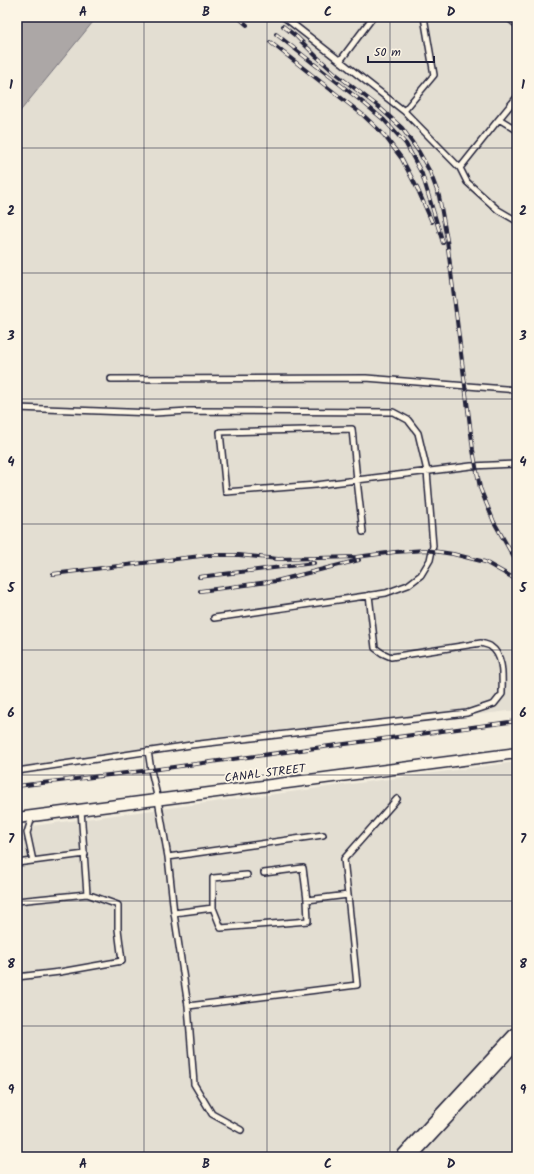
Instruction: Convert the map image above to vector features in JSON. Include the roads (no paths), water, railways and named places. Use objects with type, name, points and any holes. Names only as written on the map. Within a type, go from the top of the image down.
[{"type":"highway","points":[[406,1157],[517,1037]]},
{"type":"street","name":"CANAL STREET","points":[[17,818],[517,753]]},
{"type":"lane","points":[[284,17],[404,111],[460,168],[467,182],[498,210],[517,220]]},
{"type":"lane","points":[[340,61],[373,17]]},
{"type":"lane","points":[[404,111],[434,75],[424,17]]},
{"type":"lane","points":[[507,17],[517,25]]},
{"type":"lane","points":[[460,168],[517,97]]},
{"type":"lane","points":[[500,120],[517,130]]},
{"type":"lane","points":[[111,379],[366,378],[517,390]]},
{"type":"lane","points":[[17,408],[154,413],[189,411],[393,412],[408,420],[418,433],[427,471],[433,546],[430,560],[421,575],[408,585],[386,593],[214,618]]},
{"type":"lane","points":[[363,532],[357,480],[352,428],[220,432],[226,492],[316,485],[357,480],[427,471],[471,466],[517,464]]},
{"type":"lane","points":[[17,771],[199,744],[468,713],[494,704],[502,694],[502,669],[498,655],[490,646],[481,643],[391,657],[375,648],[369,595]]},
{"type":"lane","points":[[148,751],[168,857],[174,912],[188,1006],[194,1084],[212,1114],[241,1130]]},
{"type":"lane","points":[[188,1006],[357,985],[344,859],[397,799]]},
{"type":"lane","points":[[82,810],[88,894]]},
{"type":"lane","points":[[32,816],[26,833],[33,861]]},
{"type":"lane","points":[[168,857],[323,835]]},
{"type":"lane","points":[[17,863],[85,854]]},
{"type":"lane","points":[[247,875],[213,878],[214,908],[221,928],[308,921],[303,868],[264,873]]},
{"type":"lane","points":[[17,901],[88,894],[118,905],[118,929],[122,962],[17,977]]},
{"type":"lane","points":[[307,900],[348,895]]},
{"type":"lane","points":[[174,912],[214,908]]},
{"type":"railway","points":[[238,17],[247,25]]},
{"type":"railway","points":[[283,26],[297,37],[336,74],[379,107],[402,128],[419,152],[430,172],[439,196],[447,240],[473,450],[480,488],[494,522],[513,556],[517,560]]},
{"type":"railway","points":[[276,34],[384,120],[406,144],[422,174],[443,243]]},
{"type":"railway","points":[[270,42],[363,115],[384,135],[402,159],[432,222]]},
{"type":"railway","points":[[53,574],[209,555],[239,555],[278,559],[356,557],[426,550],[453,554],[485,562],[517,580]]},
{"type":"railway","points":[[200,591],[276,581],[359,560]]},
{"type":"railway","points":[[199,577],[314,563]]},
{"type":"railway","points":[[17,786],[151,770],[517,721]]}]
